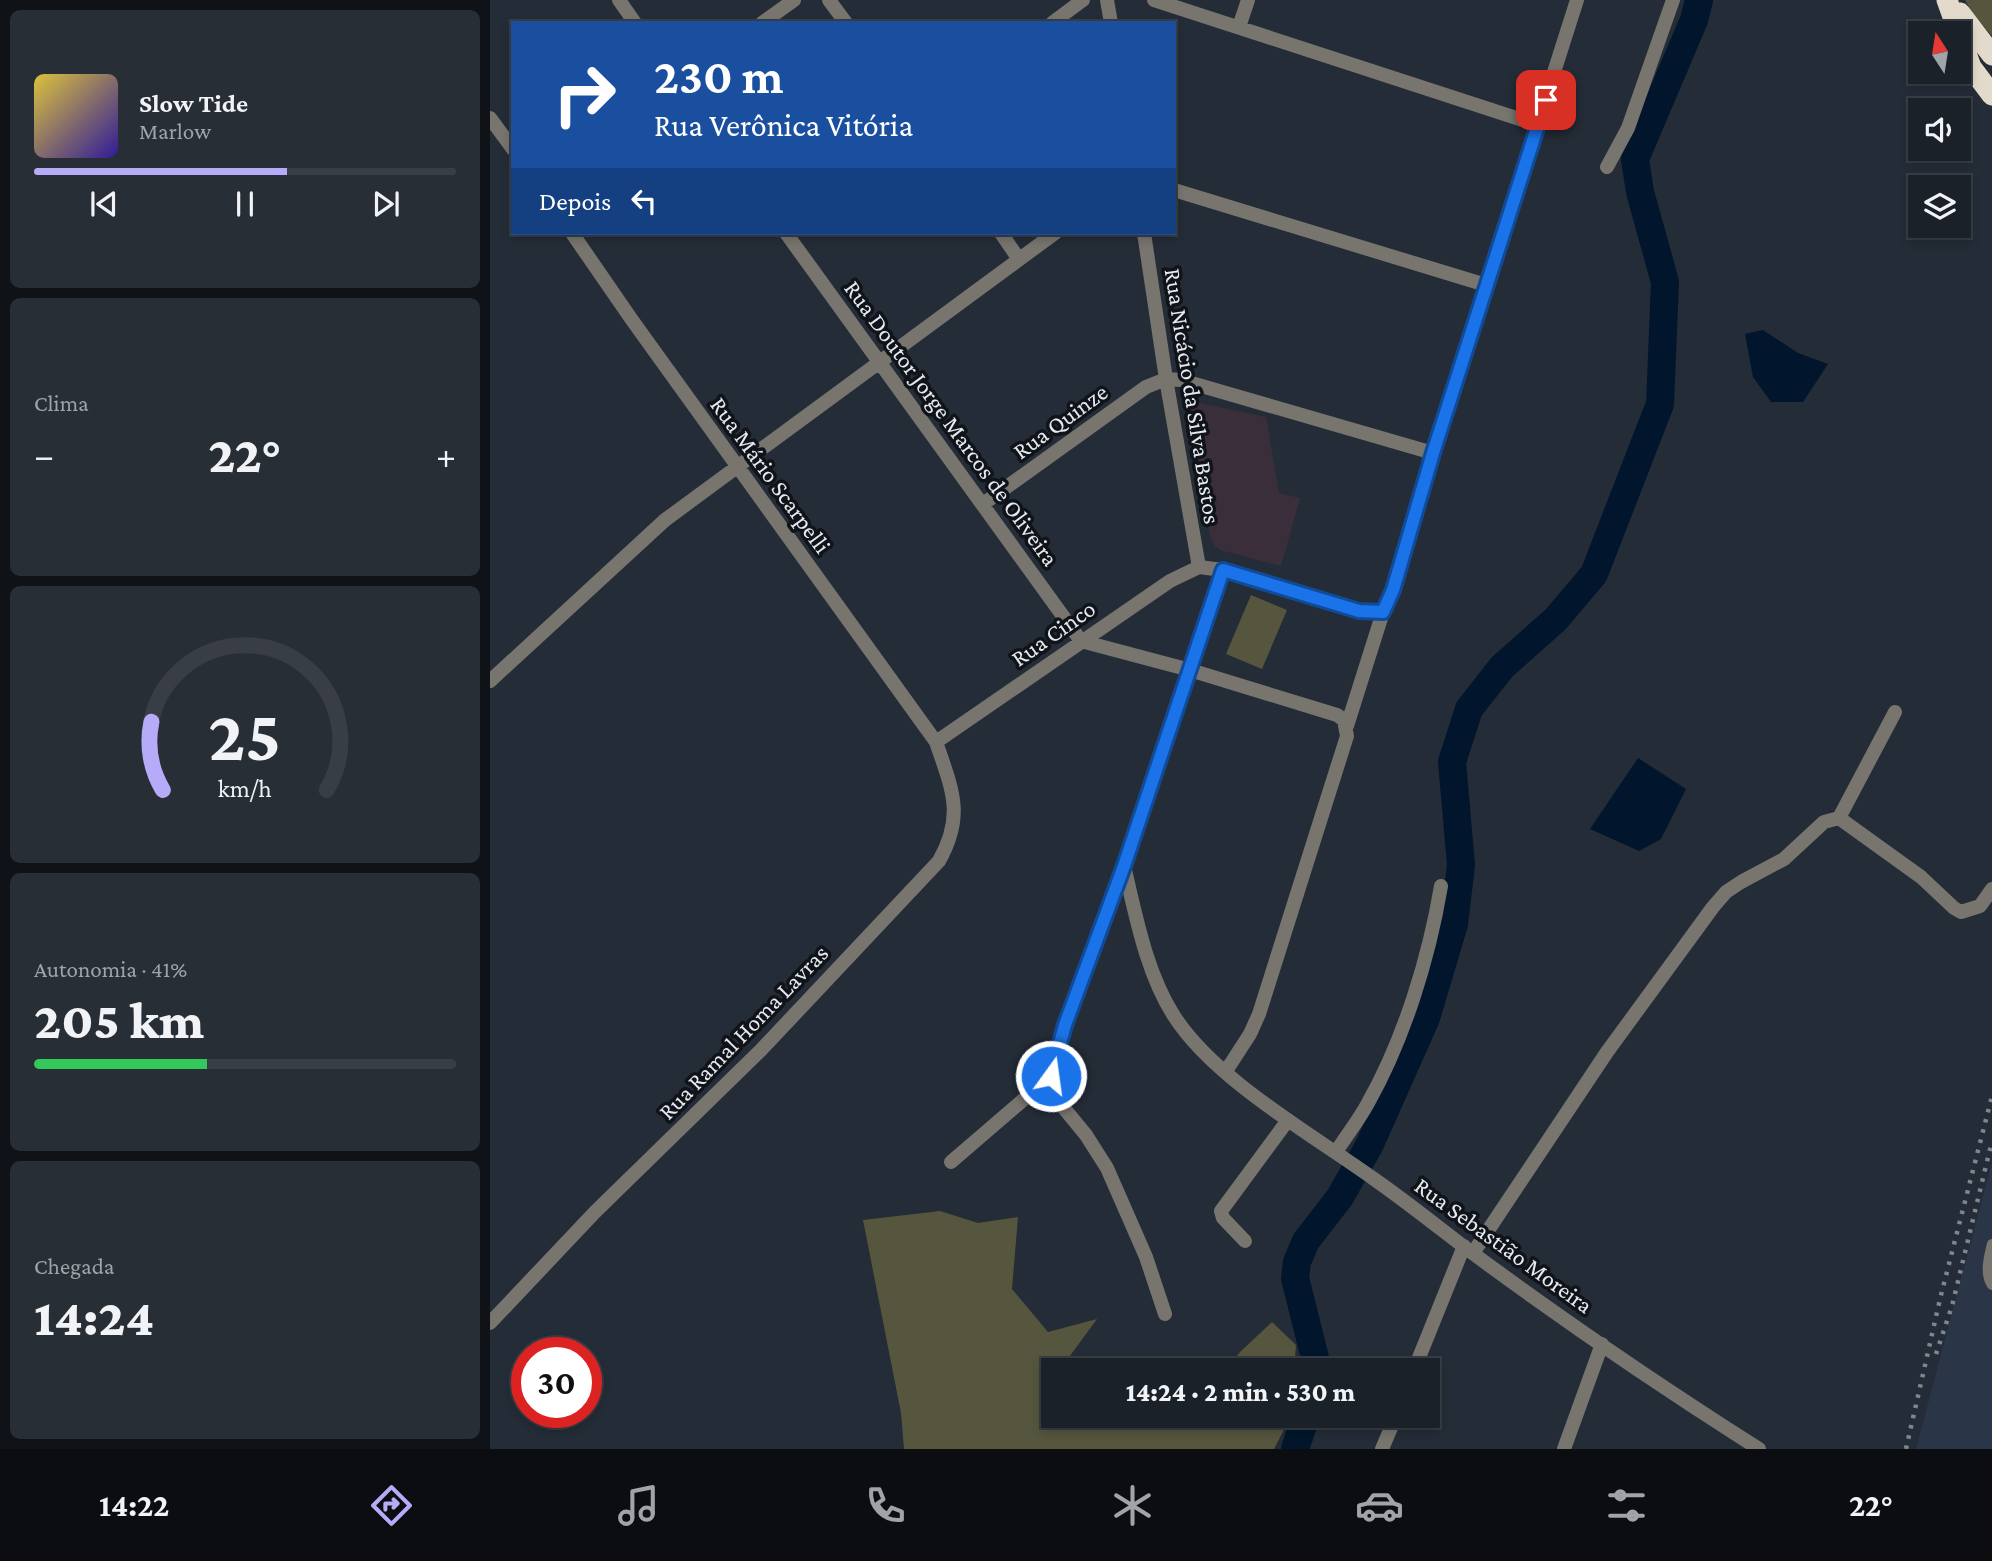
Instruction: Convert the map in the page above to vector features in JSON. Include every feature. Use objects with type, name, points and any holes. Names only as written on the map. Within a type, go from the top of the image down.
[{"type":"highway","points":[[1949,0],[1992,55]]},
{"type":"highway","points":[[1949,0],[1970,67],[1992,95]]},
{"type":"street","points":[[618,0],[634,21]]},
{"type":"street","points":[[765,21],[794,0]]},
{"type":"street","points":[[829,0],[845,21]]},
{"type":"street","points":[[1055,21],[1083,0]]},
{"type":"street","points":[[1107,0],[1111,21]]},
{"type":"street","points":[[1154,0],[1538,125]]},
{"type":"street","points":[[1239,27],[1248,0]]},
{"type":"street","points":[[1226,1071],[1250,1034],[1259,1014],[1347,736],[1342,721],[1393,590],[1433,453],[1577,0]]},
{"type":"street","points":[[1607,167],[1628,128],[1673,0]]},
{"type":"street","points":[[490,118],[511,146]]},
{"type":"street","points":[[1176,191],[1486,285]]},
{"type":"street","name":"Rua Mário Scarpelli","points":[[573,235],[936,742]]},
{"type":"street","name":"Rua Doutor Jorge Marcos de Oliveira","points":[[787,235],[1081,641]]},
{"type":"street","points":[[1001,235],[1018,258]]},
{"type":"street","points":[[490,681],[665,520],[1052,235]]},
{"type":"street","name":"Rua Nicácio da Silva Bastos","points":[[1144,235],[1199,567]]},
{"type":"street","points":[[1166,379],[1181,380],[1433,453]]},
{"type":"street","name":"Rua Quinze","points":[[983,504],[1146,387],[1166,379]]},
{"type":"street","points":[[1199,567],[1223,570],[1359,611],[1383,612]]},
{"type":"street","name":"Rua Cinco","points":[[936,742],[1170,580],[1199,567]]},
{"type":"street","points":[[1165,1314],[1146,1257],[1107,1168],[1086,1135],[1063,1107],[1051,1076],[1065,1025],[1124,866],[1223,570]]},
{"type":"street","points":[[1081,641],[1190,670],[1342,721]]},
{"type":"street","points":[[1839,818],[1895,712]]},
{"type":"street","name":"Rua Ramal Homa Lavras","points":[[490,1323],[595,1212],[761,1050],[939,861],[950,842],[955,815],[950,786],[936,742]]},
{"type":"street","points":[[1419,1358],[1468,1249],[1607,1052],[1726,892],[1784,859],[1831,818],[1839,818],[1897,859],[1961,912],[1980,906],[1992,889]]},
{"type":"street","name":"Rua Sebastião Moreira","points":[[1124,866],[1138,927],[1151,965],[1174,1016],[1198,1046],[1288,1120],[1374,1178],[1468,1249],[1751,1447]]},
{"type":"street","points":[[1336,1152],[1368,1104],[1401,1029],[1428,949],[1441,886]]},
{"type":"street","points":[[951,1162],[1051,1076]]},
{"type":"street","points":[[1245,1241],[1223,1218],[1221,1211],[1288,1120]]},
{"type":"street","points":[[1564,1449],[1602,1344]]},
{"type":"street","points":[[1382,1449],[1391,1428]]},
{"type":"lane","points":[[1992,1244],[1988,1269],[1992,1285]]},
{"type":"shaded area","points":[[1763,330],[1798,353],[1828,364],[1803,402],[1771,402],[1753,377],[1745,334]]},
{"type":"shaded area","points":[[1189,402],[1266,417],[1279,493],[1300,498],[1281,566],[1220,550],[1215,546],[1210,537]]},
{"type":"shaded area","points":[[1638,758],[1686,789],[1661,839],[1639,851],[1590,829]]},
{"type":"shaded area","points":[[1992,1162],[1992,1449],[1916,1449]]},
{"type":"green space","points":[[1965,0],[1992,0],[1992,36],[1973,14]]},
{"type":"green space","points":[[1251,595],[1287,610],[1262,669],[1226,654]]},
{"type":"green space","points":[[940,1211],[978,1223],[1018,1217],[1012,1289],[1048,1332],[1097,1319],[1068,1358],[1041,1358],[1041,1428],[1285,1428],[1274,1449],[904,1449],[901,1413],[863,1220]]},
{"type":"green space","points":[[1272,1322],[1296,1345],[1295,1358],[1235,1358]]},
{"type":"waterway","points":[[1315,1358],[1295,1278],[1297,1262],[1306,1241],[1340,1197],[1370,1144],[1426,1018],[1454,924],[1461,865],[1452,762],[1469,709],[1502,667],[1556,619],[1594,574],[1660,404],[1665,282],[1640,192],[1635,159],[1694,20],[1699,0]]},
{"type":"waterway","points":[[1295,1449],[1302,1428]]},
{"type":"railway","points":[[1906,1449],[1940,1299],[1992,1096]]},
{"type":"railway","points":[[1936,1354],[1952,1306],[1992,1141]]},
{"type":"route","points":[[1051,1076],[1065,1025],[1124,866],[1223,570],[1359,611],[1383,612],[1393,590],[1433,453],[1546,100]]}]
